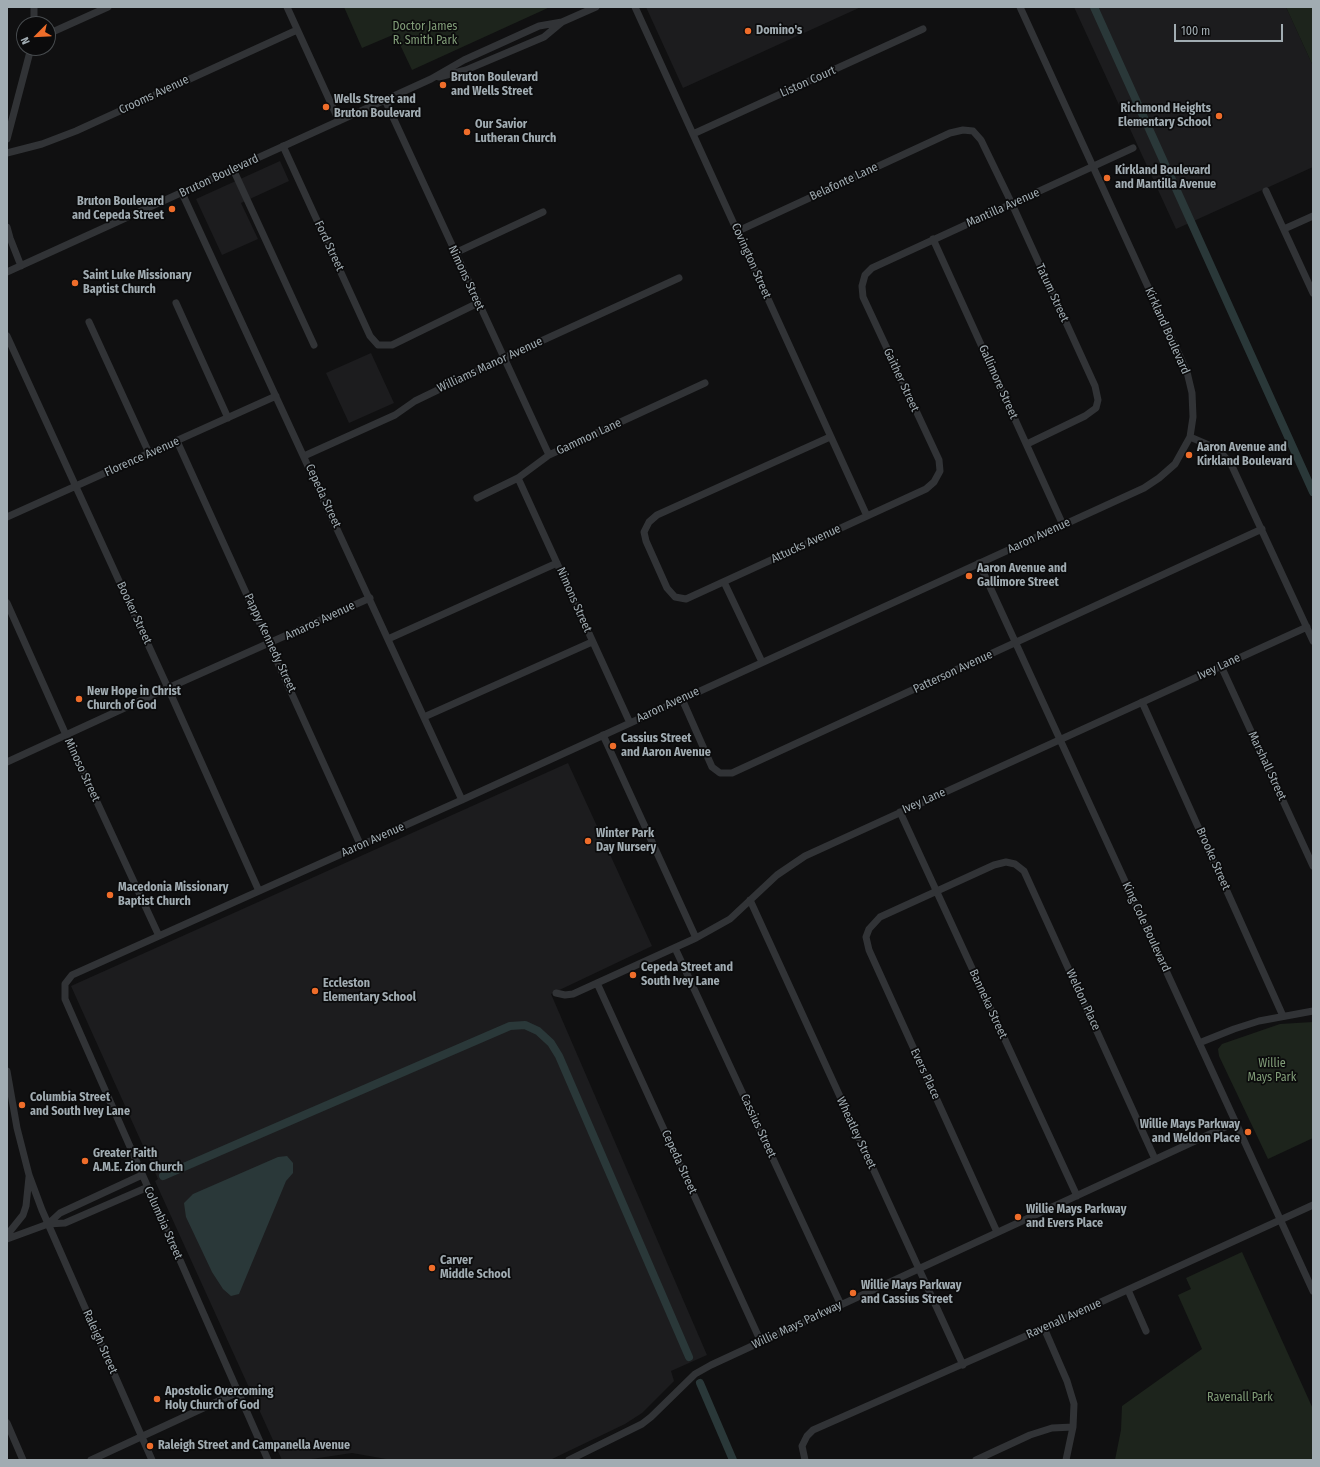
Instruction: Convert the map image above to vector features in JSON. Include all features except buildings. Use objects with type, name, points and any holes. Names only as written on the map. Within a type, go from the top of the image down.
[{"type":"street","points":[[56,30],[108,7]]},
{"type":"street","points":[[287,7],[339,121]]},
{"type":"street","name":"Bruton Boulevard","points":[[7,272],[431,79],[464,60],[539,26],[562,22],[596,7]]},
{"type":"street","name":"Covington Street","points":[[635,7],[867,516]]},
{"type":"street","name":"Kirkland Boulevard","points":[[1020,7],[1187,372],[1192,393],[1190,437]]},
{"type":"street","name":"Bruton Boulevard","points":[[431,79],[466,70],[544,37],[562,22]]},
{"type":"street","name":"Liston Court","points":[[693,134],[923,29]]},
{"type":"street","name":"Crooms Avenue","points":[[7,153],[42,144],[76,131],[297,30]]},
{"type":"street","points":[[7,139],[29,56]]},
{"type":"street","name":"Nimons Street","points":[[385,100],[550,456]]},
{"type":"street","name":"Tatum Street","points":[[950,133],[963,130],[973,131],[981,140],[1012,204],[1095,386],[1098,400],[1096,408],[1085,416],[1026,444]]},
{"type":"street","name":"Belafonte Lane","points":[[738,231],[950,133]]},
{"type":"street","name":"Ford Street","points":[[283,146],[370,336],[378,345],[392,345],[478,303]]},
{"type":"street","name":"Mantilla Avenue","points":[[872,268],[1134,148]]},
{"type":"street","points":[[233,169],[314,345]]},
{"type":"street","points":[[1266,191],[1313,293]]},
{"type":"street","name":"Cepeda Street","points":[[182,193],[462,800]]},
{"type":"street","points":[[455,253],[544,212]]},
{"type":"street","points":[[1284,229],[1313,216]]},
{"type":"street","points":[[7,226],[21,266]]},
{"type":"street","name":"Gallimore Street","points":[[933,239],[1063,525]]},
{"type":"street","name":"Gaither Street","points":[[872,268],[865,275],[862,286],[863,297],[939,460],[940,471],[934,482],[926,489]]},
{"type":"street","name":"Williams Manor Avenue","points":[[304,456],[395,414],[415,401],[504,358],[679,278]]},
{"type":"street","points":[[176,303],[228,418]]},
{"type":"street","points":[[89,322],[149,453]]},
{"type":"street","name":"Booker Street","points":[[7,336],[259,891]]},
{"type":"street","name":"Gammon Lane","points":[[477,498],[518,478],[550,456],[705,383]]},
{"type":"street","name":"Florence Avenue","points":[[7,517],[276,396]]},
{"type":"street","name":"Attucks Avenue","points":[[830,437],[657,515],[649,522],[644,532],[646,542],[667,588],[675,597],[686,599],[926,489]]},
{"type":"street","points":[[1190,437],[1218,449],[1231,464],[1313,641]]},
{"type":"street","name":"Aaron Avenue","points":[[65,984],[72,975],[361,846],[1144,488],[1159,478],[1175,464],[1190,437]]},
{"type":"street","name":"Pappy Kennedy Street","points":[[177,441],[361,846]]},
{"type":"street","name":"Nimons Street","points":[[518,478],[630,723]]},
{"type":"street","name":"Patterson Avenue","points":[[682,699],[712,767],[720,773],[732,773],[1262,529]]},
{"type":"street","points":[[388,639],[557,563]]},
{"type":"street","name":"King Cole Boulevard","points":[[979,563],[1313,1291]]},
{"type":"street","points":[[724,582],[762,662]]},
{"type":"street","name":"Amaros Avenue","points":[[7,762],[370,598]]},
{"type":"street","name":"Minoso Street","points":[[7,603],[159,936]]},
{"type":"street","name":"Ivey Lane","points":[[556,993],[565,995],[573,994],[696,938],[730,918],[777,875],[805,856],[1307,627]]},
{"type":"street","points":[[424,717],[592,642]]},
{"type":"street","name":"Marshall Street","points":[[1221,666],[1313,866]]},
{"type":"street","name":"Brooke Street","points":[[1142,702],[1283,1016]]},
{"type":"street","points":[[603,735],[696,938]]},
{"type":"street","name":"Banneka Street","points":[[900,812],[1077,1196]]},
{"type":"street","name":"Weldon Place","points":[[937,891],[994,865],[1006,862],[1016,864],[1024,871],[1155,1159]]},
{"type":"street","name":"Evers Place","points":[[937,891],[880,917],[869,929],[866,937],[869,950],[997,1232]]},
{"type":"street","name":"Wheatley Street","points":[[750,900],[963,1365]]},
{"type":"street","name":"Cassius Street","points":[[676,948],[841,1305]]},
{"type":"street","name":"Cepeda Street","points":[[597,983],[761,1342]]},
{"type":"street","name":"Columbia Street","points":[[65,984],[65,999],[268,1460]]},
{"type":"street","points":[[1200,1043],[1234,1029],[1259,1021],[1313,1012]]},
{"type":"street","points":[[7,1071],[17,1128],[29,1175],[48,1224]]},
{"type":"street","name":"Willie Mays Parkway","points":[[569,1460],[642,1424],[695,1374],[711,1364],[1236,1122]]},
{"type":"street","points":[[7,1235],[23,1215],[26,1206],[29,1175]]},
{"type":"street","points":[[48,1224],[60,1213],[142,1175]]},
{"type":"street","points":[[7,1239],[48,1224],[65,1223],[148,1187]]},
{"type":"street","name":"Ravenall Avenue","points":[[805,1460],[802,1446],[807,1436],[813,1430],[963,1365],[1313,1205]]},
{"type":"street","name":"Raleigh Street","points":[[48,1224],[152,1460]]},
{"type":"street","points":[[1128,1290],[1146,1330]]},
{"type":"street","points":[[1044,1328],[1067,1381],[1074,1404],[1073,1427],[1066,1460]]},
{"type":"street","points":[[91,1460],[238,1392]]},
{"type":"street","points":[[7,1423],[23,1460]]},
{"type":"street","points":[[976,1460],[1030,1435],[1052,1428],[1073,1427]]},
{"type":"shaded area","points":[[646,7],[861,7],[683,88]]},
{"type":"shaded area","name":"Richmond Heights Elementary School","points":[[1074,7],[1286,7],[1313,66],[1313,167],[1176,229]]},
{"type":"shaded area","points":[[280,161],[289,181],[241,203],[258,239],[222,255],[196,199]]},
{"type":"shaded area","points":[[371,353],[394,403],[349,423],[326,373]]},
{"type":"shaded area","points":[[568,763],[652,946],[551,994],[707,1355],[671,1371],[674,1381],[642,1413],[625,1424],[550,1460],[392,1460],[352,1453],[305,1460],[282,1460],[155,1181],[158,1179],[71,986]]},
{"type":"shaded area","points":[[287,1156],[293,1163],[293,1173],[286,1181],[239,1294],[231,1296],[223,1289],[212,1272],[186,1217],[184,1203],[193,1194],[278,1157]]},
{"type":"green space","name":"Doctor James R. Smith Park","points":[[344,7],[550,7],[412,70],[395,34],[362,48]]},
{"type":"green space","points":[[1286,7],[1313,7],[1313,66]]},
{"type":"green space","name":"Willie Mays Park","points":[[1313,1022],[1313,1138],[1268,1159],[1219,1056],[1218,1049],[1222,1044],[1280,1024]]},
{"type":"green space","name":"Ravenall Park","points":[[1242,1252],[1313,1409],[1313,1460],[1115,1460],[1121,1430],[1122,1406],[1202,1349],[1178,1295],[1191,1289],[1186,1278]]},
{"type":"waterway","points":[[1094,7],[1313,492]]},
{"type":"waterway","points":[[163,1176],[510,1026],[525,1025],[538,1031],[551,1043],[559,1056],[689,1357]]},
{"type":"waterway","points":[[700,1383],[733,1460]]},
{"type":"place","name":"Domino's","points":[[748,31]]},
{"type":"place","name":"Bruton Boulevard and Wells Street","points":[[443,85]]},
{"type":"place","name":"Wells Street and Bruton Boulevard","points":[[326,107]]},
{"type":"place","name":"Richmond Heights Elementary School","points":[[1219,116]]},
{"type":"place","name":"Our Savior Lutheran Church","points":[[467,132]]},
{"type":"place","name":"Kirkland Boulevard and Mantilla Avenue","points":[[1107,178]]},
{"type":"place","name":"Bruton Boulevard and Cepeda Street","points":[[172,209]]},
{"type":"place","name":"Saint Luke Missionary Baptist Church","points":[[75,283]]},
{"type":"place","name":"Aaron Avenue and Kirkland Boulevard","points":[[1189,455]]},
{"type":"place","name":"Aaron Avenue and Gallimore Street","points":[[969,576]]},
{"type":"place","name":"New Hope in Christ Church of God","points":[[79,699]]},
{"type":"place","name":"Cassius Street and Aaron Avenue","points":[[613,746]]},
{"type":"place","name":"Winter Park Day Nursery","points":[[588,841]]},
{"type":"place","name":"Macedonia Missionary Baptist Church","points":[[110,895]]},
{"type":"place","name":"Cepeda Street and South Ivey Lane","points":[[633,975]]},
{"type":"place","name":"Eccleston Elementary School","points":[[315,991]]},
{"type":"place","name":"Columbia Street and South Ivey Lane","points":[[22,1105]]},
{"type":"place","name":"Willie Mays Parkway and Weldon Place","points":[[1248,1132]]},
{"type":"place","name":"Greater Faith A.M.E. Zion Church","points":[[85,1161]]},
{"type":"place","name":"Willie Mays Parkway and Evers Place","points":[[1018,1217]]},
{"type":"place","name":"Carver Middle School","points":[[432,1268]]},
{"type":"place","name":"Willie Mays Parkway and Cassius Street","points":[[853,1293]]},
{"type":"place","name":"Apostolic Overcoming Holy Church of God","points":[[157,1399]]},
{"type":"place","name":"Raleigh Street and Campanella Avenue","points":[[150,1446]]}]
